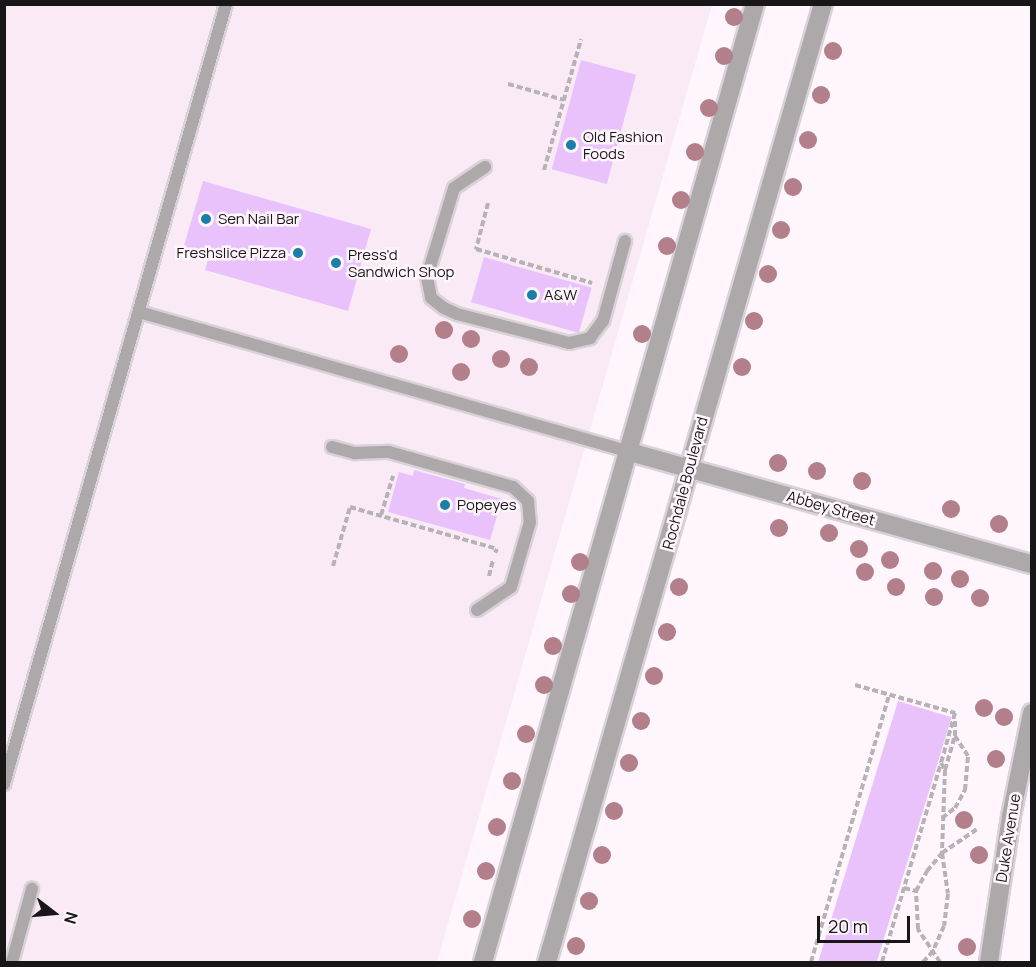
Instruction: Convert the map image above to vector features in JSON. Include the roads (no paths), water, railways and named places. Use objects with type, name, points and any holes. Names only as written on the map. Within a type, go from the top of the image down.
[{"type":"street","points":[[483,963],[630,452],[755,4]]},
{"type":"street","name":"Rochdale Boulevard","points":[[547,963],[823,4]]},
{"type":"street","name":"Abbey Street","points":[[630,452],[1032,564]]},
{"type":"street","name":"Duke Avenue","points":[[989,963],[1011,816],[1032,713]]},
{"type":"lane","points":[[4,784],[225,4]]},
{"type":"lane","points":[[484,167],[453,188],[427,277],[431,298],[457,315],[569,343],[590,338],[603,321],[625,241]]},
{"type":"lane","points":[[139,312],[630,452]]},
{"type":"lane","points":[[332,447],[355,453],[389,452],[513,487],[528,501],[530,522],[511,587],[477,610]]},
{"type":"lane","points":[[12,963],[32,889]]},
{"type":"place","name":"Old Fashion Foods","points":[[571,145]]},
{"type":"place","name":"Sen Nail Bar","points":[[206,219]]},
{"type":"place","name":"Freshslice Pizza","points":[[298,253]]},
{"type":"place","name":"Press'd Sandwich Shop","points":[[336,263]]},
{"type":"place","name":"A&W","points":[[532,295]]},
{"type":"place","name":"Popeyes","points":[[445,505]]}]
